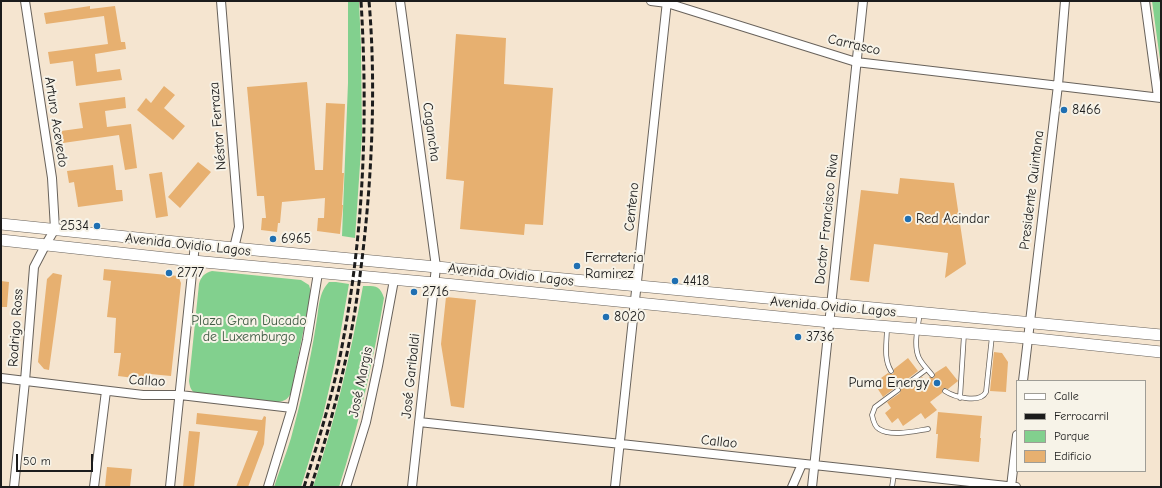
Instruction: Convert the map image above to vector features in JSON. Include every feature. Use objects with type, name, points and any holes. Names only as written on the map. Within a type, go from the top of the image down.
[{"type":"main road","name":"Avenida Ovidio Lagos","points":[[1,224],[234,248],[1161,335]]},
{"type":"main road","name":"Avenida Ovidio Lagos","points":[[1,240],[193,261],[830,322],[1027,338],[1161,352]]},
{"type":"street","name":"Arturo Acevedo","points":[[25,1],[52,178],[55,229]]},
{"type":"street","name":"Néstor Ferraza","points":[[221,1],[239,227],[234,248]]},
{"type":"street","name":"Cagancha","points":[[400,1],[436,267]]},
{"type":"street","name":"Carrasco","points":[[651,1],[667,2],[856,62],[1159,97]]},
{"type":"street","name":"Doctor Francisco Riva","points":[[812,487],[863,1]]},
{"type":"street","name":"Presidente Quintana","points":[[1023,380],[1058,85],[1065,1]]},
{"type":"street","points":[[1145,1],[1159,97]]},
{"type":"street","name":"Centeno","points":[[614,487],[667,2]]},
{"type":"street","points":[[46,244],[55,229]]},
{"type":"street","name":"Rodrigo Ross","points":[[14,487],[25,381],[34,267],[46,244]]},
{"type":"street","points":[[170,487],[195,244]]},
{"type":"street","name":"José Garibaldi","points":[[412,487],[436,267]]},
{"type":"street","points":[[268,487],[292,408],[307,340],[318,273]]},
{"type":"street","name":"José Margis","points":[[346,487],[366,422],[394,280]]},
{"type":"street","name":"Callao","points":[[1,378],[143,395],[180,395],[292,408]]},
{"type":"street","points":[[94,487],[106,391]]},
{"type":"street","name":"Callao","points":[[420,422],[1016,487]]},
{"type":"street","points":[[1012,487],[1016,446]]},
{"type":"street","points":[[792,487],[802,464]]},
{"type":"lane","points":[[920,313],[917,329],[917,351],[919,358],[932,375]]},
{"type":"lane","points":[[887,327],[886,356],[887,365],[891,371]]},
{"type":"lane","points":[[960,398],[964,333]]},
{"type":"lane","points":[[945,391],[951,396],[960,398],[977,398],[985,395],[992,336]]},
{"type":"lane","points":[[907,384],[927,369]]},
{"type":"lane","points":[[898,390],[875,407],[872,415],[876,426],[879,429],[894,433],[928,429]]},
{"type":"lane","points":[[892,487],[894,474]]},
{"type":"green space","points":[[348,1],[359,1],[361,47],[362,135],[355,238],[342,236],[348,83]]},
{"type":"green space","points":[[1152,1],[1161,1],[1161,67]]},
{"type":"green space","name":"Plaza Gran Ducado de Luxemburgo","points":[[212,271],[301,280],[309,285],[311,292],[291,393],[284,400],[278,402],[197,394],[191,389],[189,381],[199,284],[204,275]]},
{"type":"green space","points":[[329,282],[349,284],[336,359],[323,415],[301,487],[274,487],[289,444],[305,382],[321,296],[325,286]]},
{"type":"green space","points":[[363,286],[379,288],[384,298],[359,417],[339,487],[313,487],[342,387]]},
{"type":"building","points":[[90,6],[90,9],[115,6],[121,42],[125,42],[126,49],[95,54],[97,72],[120,69],[122,80],[76,86],[73,61],[50,64],[48,52],[108,44],[104,16],[46,24],[44,13]]},
{"type":"building","points":[[456,34],[506,38],[504,84],[553,88],[543,225],[525,224],[524,235],[460,229],[464,181],[446,179]]},
{"type":"building","points":[[307,82],[315,170],[323,170],[326,103],[345,104],[342,173],[344,173],[343,205],[340,234],[317,231],[318,218],[324,218],[325,198],[282,202],[280,223],[278,223],[277,232],[261,230],[262,218],[266,218],[264,196],[257,196],[247,87]]},
{"type":"building","points":[[164,86],[175,95],[164,108],[185,126],[173,140],[137,110],[146,98],[151,103]]},
{"type":"building","points":[[125,97],[126,108],[105,111],[107,127],[131,124],[137,168],[125,170],[119,135],[63,143],[61,131],[83,128],[79,103]]},
{"type":"building","points":[[198,162],[211,172],[180,208],[168,197]]},
{"type":"building","points":[[113,165],[116,190],[122,190],[123,201],[78,207],[74,182],[69,183],[67,171]]},
{"type":"building","points":[[162,172],[168,216],[156,218],[149,174]]},
{"type":"building","name":"Red Acindar","points":[[900,178],[954,183],[966,264],[945,278],[948,253],[874,244],[869,282],[850,280],[861,190],[898,194]]},
{"type":"building","points":[[104,269],[178,276],[181,283],[171,376],[150,374],[150,380],[118,376],[121,353],[114,353],[116,318],[107,317],[111,281],[103,280]]},
{"type":"building","points":[[53,273],[62,275],[49,370],[44,369],[38,362],[47,279]]},
{"type":"building","points":[[1,281],[9,282],[7,307],[1,307]]},
{"type":"building","points":[[446,297],[476,300],[464,408],[451,406],[441,344]]},
{"type":"building","points":[[994,352],[1002,353],[1008,362],[1006,392],[990,391]]},
{"type":"building","points":[[908,358],[918,371],[905,381],[905,387],[909,387],[922,377],[925,381],[930,377],[934,378],[935,373],[946,366],[958,381],[948,389],[943,388],[942,393],[930,402],[937,410],[925,419],[921,413],[903,426],[898,418],[892,423],[885,413],[891,408],[887,402],[900,393],[901,388],[896,387],[883,397],[874,383],[888,373],[893,374],[894,369]]},
{"type":"building","points":[[938,412],[982,416],[979,462],[936,458]]},
{"type":"building","points":[[197,413],[262,420],[264,416],[266,417],[264,444],[248,487],[236,487],[258,431],[196,424]]},
{"type":"building","points":[[189,431],[200,432],[194,487],[183,487]]},
{"type":"building","points":[[107,467],[132,469],[130,487],[105,487]]},
{"type":"railway","points":[[304,487],[331,397],[343,341],[356,257],[360,214],[364,129],[361,1]]},
{"type":"railway","points":[[311,487],[326,439],[350,340],[363,255],[369,183],[372,109],[369,1]]},
{"type":"place","name":"8466","points":[[1064,110]]},
{"type":"place","name":"Red Acindar","points":[[908,219]]},
{"type":"place","name":"2534","points":[[97,226]]},
{"type":"place","name":"6965","points":[[273,239]]},
{"type":"place","name":"Ferreteria Ramirez","points":[[577,266]]},
{"type":"place","name":"2777","points":[[169,273]]},
{"type":"place","name":"4418","points":[[675,281]]},
{"type":"place","name":"2716","points":[[414,292]]},
{"type":"place","name":"8020","points":[[606,317]]},
{"type":"place","name":"3736","points":[[798,337]]},
{"type":"place","name":"Puma Energy","points":[[937,383]]}]
